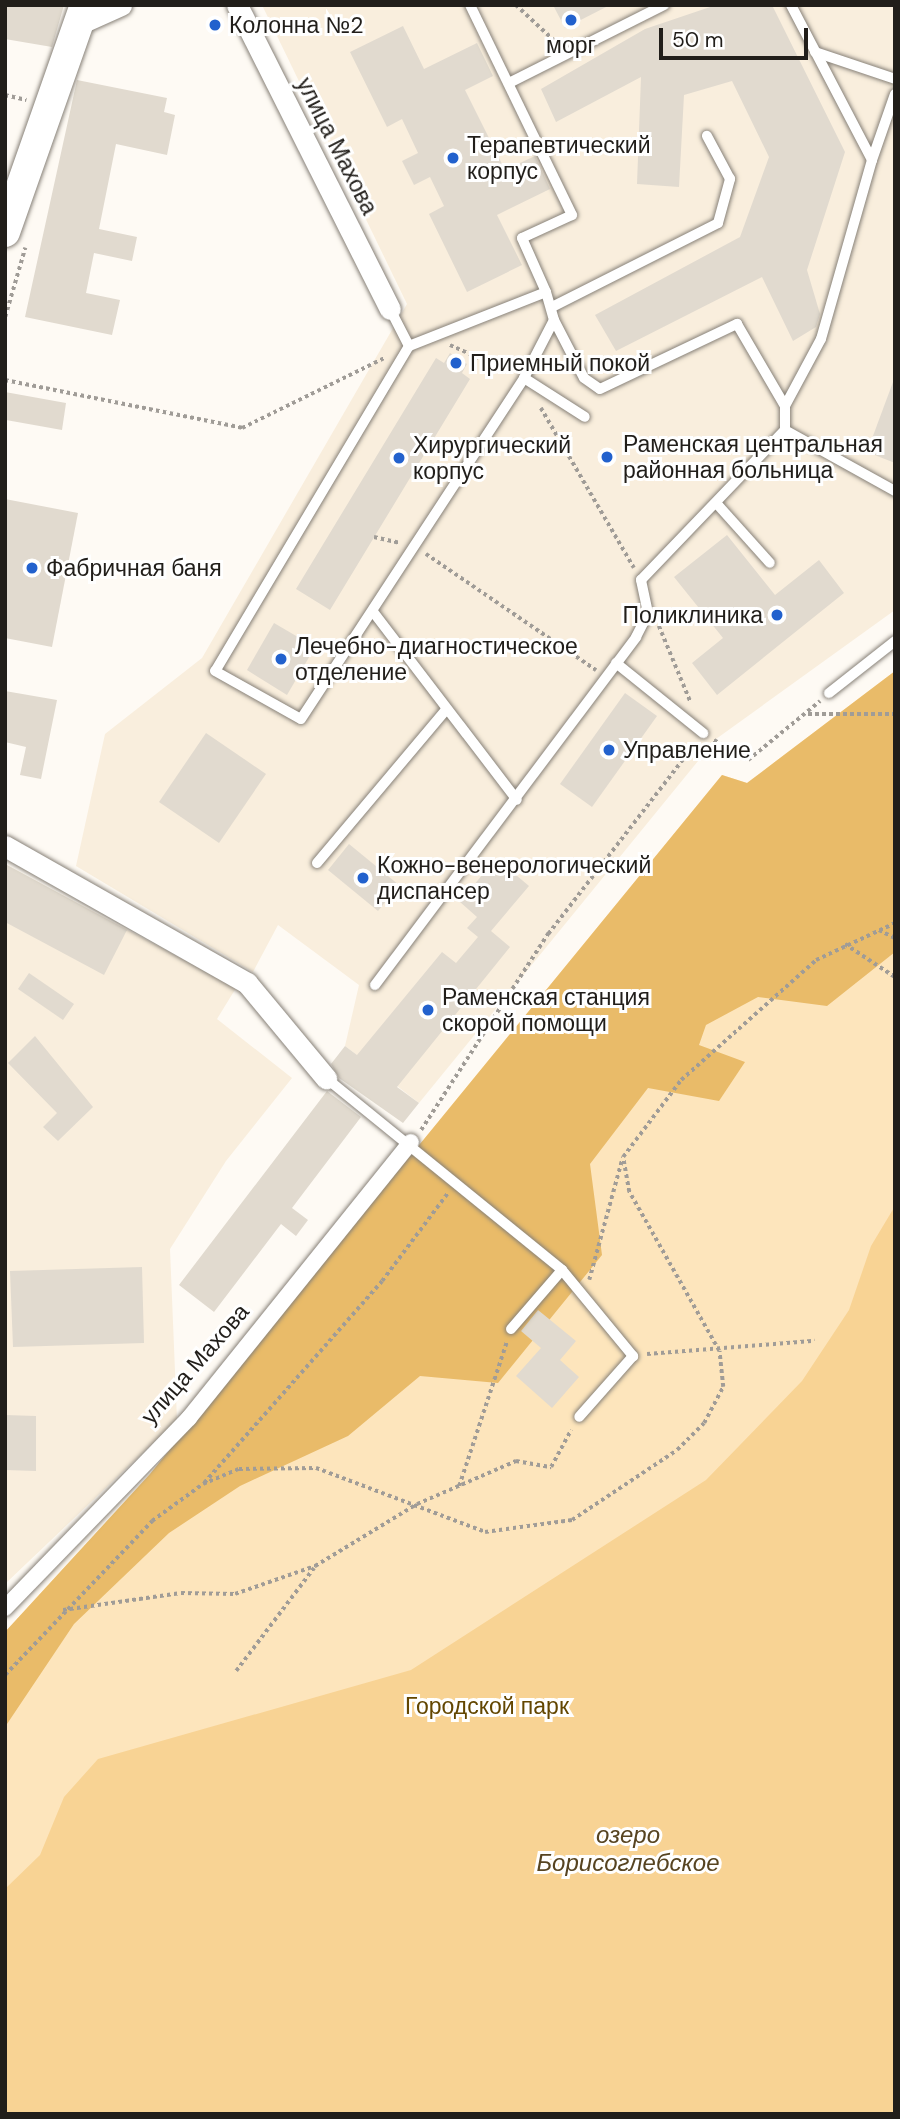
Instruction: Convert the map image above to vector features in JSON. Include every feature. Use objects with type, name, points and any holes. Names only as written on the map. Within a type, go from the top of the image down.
[{"type":"main road","points":[[5,232],[83,14]]},
{"type":"street","points":[[83,14],[121,5]]},
{"type":"street","name":"улица Махова","points":[[237,5],[390,309]]},
{"type":"street","points":[[5,846],[247,983],[326,1078]]},
{"type":"street","name":"улица Махова","points":[[5,1608],[189,1418],[411,1142]]},
{"type":"lane","points":[[470,5],[572,215],[522,238],[552,307],[554,320],[584,378],[600,389],[737,324],[785,406]]},
{"type":"lane","points":[[509,83],[664,5]]},
{"type":"lane","points":[[791,5],[872,160]]},
{"type":"lane","points":[[815,52],[895,79]]},
{"type":"lane","points":[[375,985],[517,800],[607,677],[648,613],[641,580],[717,504],[785,430],[785,406],[821,339],[872,160],[895,94]]},
{"type":"lane","points":[[552,307],[718,223],[730,179],[707,136]]},
{"type":"lane","points":[[546,292],[409,346],[215,671],[301,719],[374,613],[524,378],[554,320]]},
{"type":"lane","points":[[390,309],[409,346]]},
{"type":"lane","points":[[524,378],[585,416]]},
{"type":"lane","points":[[785,430],[848,471],[895,491]]},
{"type":"lane","points":[[717,504],[770,563]]},
{"type":"lane","points":[[374,613],[445,711],[517,800]]},
{"type":"lane","points":[[828,693],[895,641]]},
{"type":"lane","points":[[616,663],[703,733]]},
{"type":"lane","points":[[317,863],[445,711]]},
{"type":"lane","points":[[326,1078],[458,1180],[562,1270],[633,1356],[579,1417]]},
{"type":"lane","points":[[511,1329],[562,1270]]},
{"type":"path","points":[[516,5],[567,53]]},
{"type":"path","points":[[431,337],[524,378],[641,580]]},
{"type":"path","points":[[5,380],[242,428],[409,346]]},
{"type":"path","points":[[374,537],[416,548],[607,677]]},
{"type":"path","points":[[656,618],[703,733],[748,760],[828,693]]},
{"type":"path","points":[[805,714],[895,714]]},
{"type":"path","points":[[411,1142],[548,934],[703,733]]},
{"type":"path","points":[[593,1292],[589,1279],[623,1157],[681,1080],[816,960],[845,944],[895,923]]},
{"type":"path","points":[[879,930],[895,938]]},
{"type":"path","points":[[845,944],[895,977]]},
{"type":"path","points":[[203,1484],[239,1469],[316,1468],[417,1504],[485,1532],[572,1520],[621,1493],[704,1423],[723,1387],[719,1351],[629,1192],[623,1157]]},
{"type":"path","points":[[5,1675],[61,1610],[152,1521],[203,1484],[382,1281],[458,1180]]},
{"type":"path","points":[[458,1487],[511,1329]]},
{"type":"path","points":[[633,1356],[719,1351],[814,1341]]},
{"type":"path","points":[[61,1610],[181,1593],[235,1594],[315,1566],[417,1504],[516,1461],[551,1467],[579,1417]]},
{"type":"path","points":[[236,1671],[315,1566]]},
{"type":"shaded area","name":"Раменская центральная районная больница","points":[[262,5],[895,5],[895,610],[716,739],[419,1103],[345,1046],[359,985],[278,925],[253,972],[76,866],[105,734],[202,658],[407,304]]},
{"type":"shaded area","points":[[895,671],[895,952],[827,1006],[758,997],[706,1025],[699,1045],[745,1062],[719,1101],[648,1088],[590,1164],[602,1255],[498,1383],[420,1376],[348,1436],[240,1486],[169,1533],[74,1624],[5,1727],[5,1632],[150,1474],[722,775],[747,783]]},
{"type":"shaded area","points":[[5,864],[236,988],[217,1019],[292,1078],[226,1161],[170,1249],[177,1420],[5,1584]]},
{"type":"green space","name":"Городской парк","points":[[895,671],[895,2114],[5,2114],[5,1632],[150,1474],[722,775],[747,783]]},
{"type":"water","name":"озеро Борисоглебское","points":[[895,1206],[895,2114],[5,2114],[5,1889],[40,1855],[64,1797],[98,1759],[411,1670],[706,1480],[802,1381],[849,1310],[871,1246]]},
{"type":"building","points":[[5,5],[64,5],[52,47],[5,39]]},
{"type":"building","name":"морг","points":[[553,5],[610,5],[565,28]]},
{"type":"building","points":[[716,5],[772,5],[845,152],[807,270],[820,314],[816,327],[793,341],[762,277],[616,351],[595,315],[740,237],[769,157],[732,81],[684,95],[679,187],[637,184],[641,77],[556,122],[541,89],[645,29]]},
{"type":"building","name":"Терапевтический корпус","points":[[403,26],[424,69],[477,43],[493,76],[465,90],[505,170],[535,156],[550,189],[497,215],[522,265],[467,292],[429,214],[444,206],[430,177],[414,185],[402,161],[418,153],[402,119],[387,127],[350,52]]},
{"type":"building","points":[[77,80],[167,98],[164,112],[175,115],[167,155],[116,144],[99,229],[137,237],[132,261],[94,253],[86,293],[120,300],[112,335],[25,317]]},
{"type":"building","name":"Хирургический корпус","points":[[450,353],[467,364],[462,373],[470,379],[330,610],[296,589],[436,358],[444,363]]},
{"type":"building","points":[[895,382],[895,463],[867,452]]},
{"type":"building","points":[[5,392],[66,403],[62,430],[6,420]]},
{"type":"building","points":[[5,499],[78,513],[52,647],[5,638]]},
{"type":"building","name":"Поликлиника","points":[[727,535],[775,595],[819,560],[844,593],[717,695],[692,663],[723,638],[674,577]]},
{"type":"building","name":"Лечебно-диагностическое отделение","points":[[274,623],[315,647],[287,695],[247,670]]},
{"type":"building","points":[[5,691],[57,700],[41,779],[20,775],[26,747],[5,742]]},
{"type":"building","name":"Управление","points":[[625,693],[657,716],[592,807],[560,784]]},
{"type":"building","points":[[206,733],[266,774],[219,843],[159,802]]},
{"type":"building","name":"Кожно-венерологический диспансер","points":[[349,844],[399,885],[378,911],[328,870]]},
{"type":"building","points":[[496,858],[529,886],[491,931],[510,947],[397,1087],[419,1103],[403,1123],[339,1078],[331,1064],[345,1046],[357,1055],[442,952],[456,963],[478,937],[467,928],[477,917],[460,902]]},
{"type":"building","points":[[5,864],[127,930],[104,975],[5,922]]},
{"type":"building","points":[[29,973],[74,1004],[63,1020],[18,989]]},
{"type":"building","points":[[35,1036],[93,1107],[58,1141],[43,1127],[57,1113],[8,1063]]},
{"type":"building","points":[[327,1091],[361,1117],[292,1208],[308,1220],[296,1236],[281,1224],[214,1312],[179,1285]]},
{"type":"building","points":[[142,1267],[144,1343],[13,1347],[10,1271]]},
{"type":"building","points":[[538,1310],[576,1341],[560,1360],[579,1377],[552,1408],[516,1376],[541,1348],[521,1331]]},
{"type":"building","points":[[5,1415],[36,1416],[36,1471],[5,1470]]},
{"type":"place","name":"морг","points":[[571,20]]},
{"type":"place","name":"Колонна №2","points":[[215,25]]},
{"type":"place","name":"Терапевтический корпус","points":[[453,158]]},
{"type":"place","name":"Приемный покой","points":[[456,363]]},
{"type":"place","name":"Раменская центральная районная больница","points":[[607,457]]},
{"type":"place","name":"Хирургический корпус","points":[[399,458]]},
{"type":"place","name":"Фабричная баня","points":[[32,568]]},
{"type":"place","name":"Поликлиника","points":[[777,615]]},
{"type":"place","name":"Лечебно-диагностическое отделение","points":[[281,659]]},
{"type":"place","name":"Управление","points":[[609,750]]},
{"type":"place","name":"Кожно-венерологический диспансер","points":[[363,878]]},
{"type":"place","name":"Раменская станция скорой помощи","points":[[428,1010]]}]
